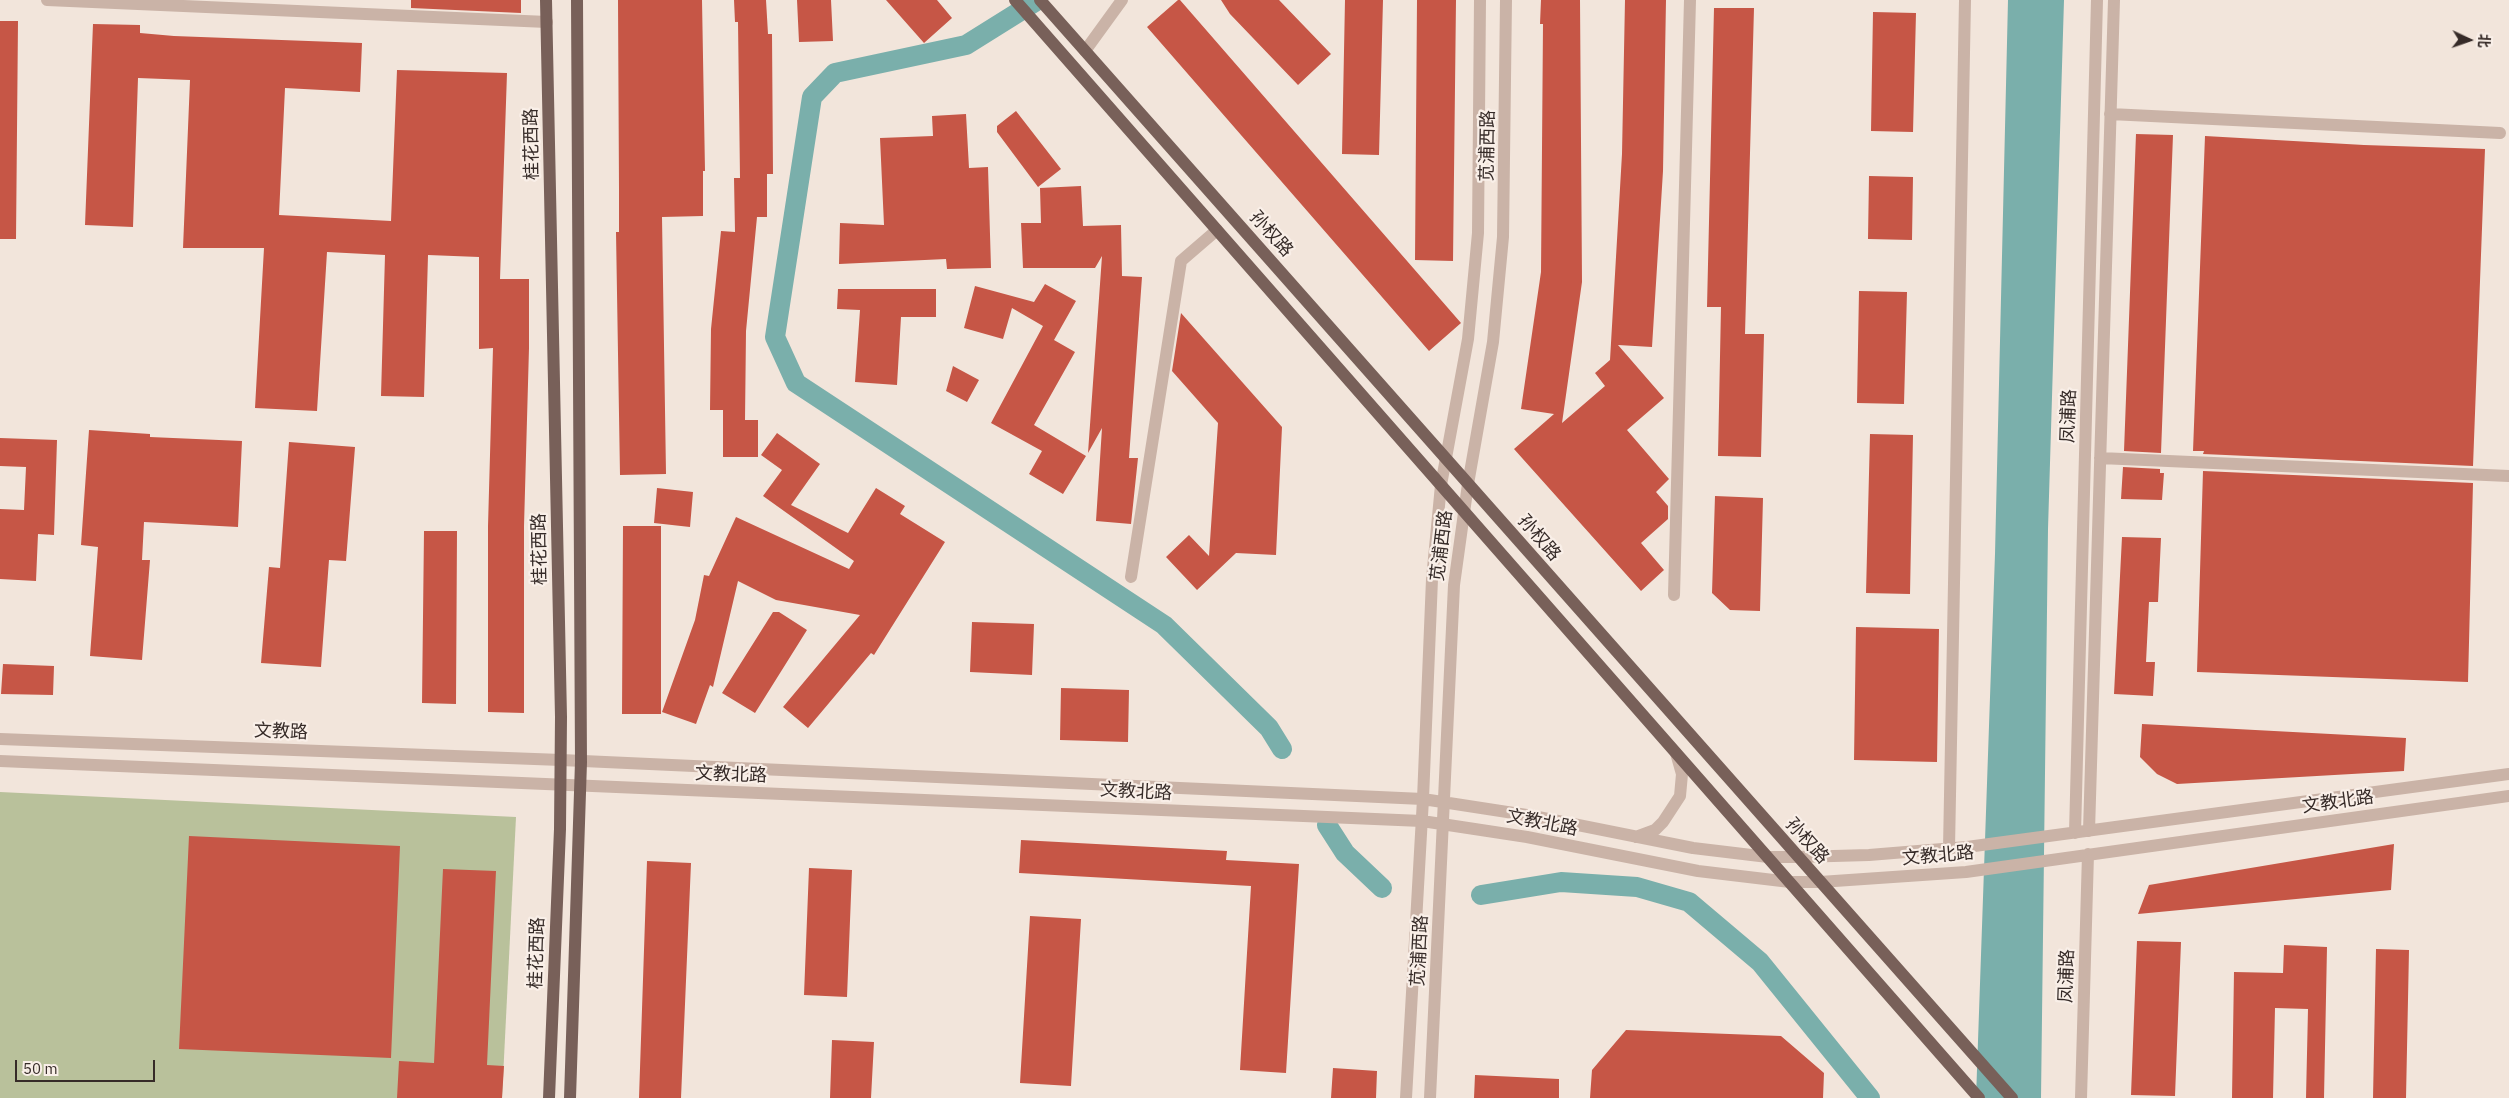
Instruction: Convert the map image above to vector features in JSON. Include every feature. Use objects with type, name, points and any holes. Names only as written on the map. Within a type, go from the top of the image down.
[{"type":"main road","name":"桂花西路","points":[[546,0],[561,760],[549,1098]]},
{"type":"main road","points":[[570,1098],[581,762],[577,0]]},
{"type":"main road","name":"孙权路","points":[[1016,0],[1979,1098]]},
{"type":"main road","name":"孙权路","points":[[1040,0],[1967,1050],[2012,1098]]},
{"type":"street","points":[[47,0],[547,22]]},
{"type":"street","points":[[1085,51],[1122,0]]},
{"type":"street","name":"苋浦西路","points":[[1406,1098],[1422,821],[1432,579],[1441,485],[1468,339],[1474,292],[1478,223],[1480,0]]},
{"type":"street","name":"苋浦西路","points":[[1430,1098],[1446,801],[1454,584],[1468,484],[1493,342],[1499,295],[1505,168],[1506,0]]},
{"type":"street","points":[[1674,595],[1690,0]]},
{"type":"street","points":[[1949,848],[1965,0]]},
{"type":"street","name":"凤浦路","points":[[2075,833],[2098,0]]},
{"type":"street","name":"凤浦路","points":[[2089,831],[2114,0]]},
{"type":"street","points":[[2110,114],[2500,133]]},
{"type":"street","points":[[1131,577],[1181,261],[1218,230]]},
{"type":"street","points":[[2100,458],[2509,476]]},
{"type":"street","name":"文教路","points":[[0,739],[561,760]]},
{"type":"street","points":[[1636,837],[1655,830],[1663,822],[1680,796],[1682,774],[1676,753]]},
{"type":"street","name":"文教北路","points":[[561,760],[1423,798],[1693,848],[1768,857],[1968,847],[2509,774]]},
{"type":"street","points":[[0,761],[561,785]]},
{"type":"street","name":"文教北路","points":[[561,785],[1422,821],[1527,837],[1698,871],[1790,882],[1820,882],[1966,872],[2055,858],[2509,796]]},
{"type":"street","name":"凤浦路","points":[[2081,1098],[2088,854]]},
{"type":"green space","points":[[0,792],[516,817],[502,1098],[0,1098]]},
{"type":"water","points":[[2008,0],[2064,0],[2048,529],[2041,1098],[1976,1098],[1995,554]]},
{"type":"building","points":[[411,0],[521,0],[521,13],[411,8]]},
{"type":"building","points":[[618,0],[702,0],[705,171],[703,171],[703,216],[662,217],[666,474],[620,475],[616,232],[619,232]]},
{"type":"building","points":[[734,0],[766,0],[768,34],[772,34],[773,174],[767,174],[767,217],[757,217],[746,331],[745,420],[758,420],[758,457],[723,457],[723,410],[710,410],[711,329],[721,231],[735,232],[734,178],[740,178],[738,22],[735,22]]},
{"type":"building","points":[[797,0],[831,0],[833,41],[799,42]]},
{"type":"building","points":[[886,0],[937,0],[952,18],[924,43]]},
{"type":"building","points":[[1180,0],[1461,323],[1429,351],[1147,27]]},
{"type":"building","points":[[1221,0],[1279,0],[1331,54],[1298,85],[1230,14]]},
{"type":"building","points":[[1345,0],[1383,0],[1379,155],[1342,154]]},
{"type":"building","points":[[1417,0],[1456,0],[1453,261],[1415,260]]},
{"type":"building","points":[[1541,0],[1580,0],[1582,282],[1562,423],[1605,386],[1595,373],[1610,360],[1622,154],[1625,0],[1666,0],[1663,171],[1652,347],[1618,345],[1664,398],[1627,430],[1669,479],[1656,492],[1668,506],[1668,519],[1641,543],[1664,570],[1641,591],[1514,449],[1554,414],[1521,409],[1541,272],[1543,24],[1540,24]]},
{"type":"building","points":[[1714,8],[1754,8],[1745,334],[1764,334],[1761,457],[1718,456],[1721,307],[1707,307]]},
{"type":"building","points":[[1873,12],[1916,13],[1913,132],[1871,131]]},
{"type":"building","points":[[0,21],[18,21],[16,239],[0,239]]},
{"type":"building","points":[[93,24],[140,25],[140,33],[174,36],[362,43],[360,92],[285,88],[279,215],[391,221],[397,70],[507,73],[500,279],[529,279],[524,526],[524,713],[488,712],[488,526],[493,348],[479,349],[479,257],[428,255],[424,397],[381,396],[385,255],[327,252],[317,411],[255,408],[264,248],[183,248],[190,80],[138,78],[133,227],[85,225]]},
{"type":"building","points":[[1016,111],[1061,169],[1038,187],[997,132],[997,126]]},
{"type":"building","points":[[966,114],[969,168],[988,167],[991,268],[947,269],[946,259],[839,264],[840,223],[884,225],[880,138],[933,136],[932,116]]},
{"type":"building","points":[[2136,134],[2173,135],[2161,453],[2124,451]]},
{"type":"building","points":[[2205,136],[2364,145],[2485,149],[2473,466],[2203,454],[2204,451],[2193,451]]},
{"type":"building","points":[[1869,176],[1913,177],[1912,240],[1868,239]]},
{"type":"building","points":[[1081,186],[1083,226],[1121,225],[1122,276],[1142,277],[1129,458],[1138,458],[1131,524],[1096,521],[1102,428],[1088,453],[1102,256],[1095,268],[1023,268],[1021,223],[1041,223],[1040,188]]},
{"type":"building","points":[[1045,284],[1076,301],[1054,340],[1075,352],[1034,425],[1086,456],[1063,494],[1029,474],[1042,451],[991,423],[1043,326],[1012,308],[1003,339],[964,328],[975,286],[1034,302]]},
{"type":"building","points":[[838,289],[936,289],[936,317],[901,317],[897,385],[855,382],[860,310],[837,309]]},
{"type":"building","points":[[1859,291],[1907,292],[1904,404],[1857,403]]},
{"type":"building","points":[[1181,313],[1282,427],[1276,555],[1236,553],[1197,590],[1166,557],[1189,535],[1209,556],[1218,423],[1172,371]]},
{"type":"building","points":[[953,366],[979,380],[967,402],[946,391]]},
{"type":"building","points":[[89,430],[150,434],[150,437],[242,441],[238,527],[144,522],[142,560],[150,560],[142,660],[90,656],[98,547],[81,545]]},
{"type":"building","points":[[777,433],[820,464],[791,505],[848,533],[876,488],[905,506],[900,514],[945,542],[874,655],[871,653],[808,728],[783,707],[860,615],[776,600],[738,581],[713,687],[710,685],[696,724],[662,712],[695,620],[704,575],[709,576],[736,517],[849,569],[854,561],[763,496],[782,470],[761,455]]},
{"type":"building","points":[[1870,434],[1913,435],[1910,594],[1866,593]]},
{"type":"building","points":[[0,438],[57,440],[54,535],[38,534],[36,581],[0,579],[0,509],[24,510],[26,467],[0,466]]},
{"type":"building","points":[[289,442],[355,447],[346,561],[329,560],[321,667],[261,663],[269,567],[280,568]]},
{"type":"building","points":[[2123,467],[2160,469],[2160,473],[2164,473],[2162,500],[2121,499]]},
{"type":"building","points":[[2203,471],[2473,483],[2468,682],[2197,672]]},
{"type":"building","points":[[657,488],[693,492],[690,527],[654,523]]},
{"type":"building","points":[[1715,496],[1763,498],[1760,611],[1730,610],[1712,593]]},
{"type":"building","points":[[623,526],[661,526],[661,714],[622,714]]},
{"type":"building","points":[[424,531],[457,531],[456,704],[422,703]]},
{"type":"building","points":[[2122,537],[2161,538],[2158,602],[2149,602],[2146,662],[2155,662],[2153,696],[2114,694]]},
{"type":"building","points":[[773,612],[779,612],[807,630],[755,713],[722,693]]},
{"type":"building","points":[[972,622],[1034,624],[1032,675],[970,672]]},
{"type":"building","points":[[1856,627],[1939,629],[1937,762],[1854,760]]},
{"type":"building","points":[[3,664],[54,666],[53,695],[1,694]]},
{"type":"building","points":[[1061,688],[1129,690],[1128,742],[1060,740]]},
{"type":"building","points":[[2142,724],[2406,738],[2404,771],[2177,784],[2157,774],[2140,757]]},
{"type":"building","points":[[189,836],[400,846],[391,1058],[179,1049]]},
{"type":"building","points":[[1021,840],[1227,851],[1226,860],[1299,864],[1286,1073],[1240,1070],[1251,886],[1019,873]]},
{"type":"building","points":[[2394,844],[2391,890],[2138,914],[2149,885]]},
{"type":"building","points":[[647,861],[691,863],[681,1098],[639,1098]]},
{"type":"building","points":[[809,868],[852,870],[847,997],[804,995]]},
{"type":"building","points":[[443,869],[496,871],[487,1065],[504,1066],[502,1098],[397,1098],[399,1061],[434,1063]]},
{"type":"building","points":[[1030,916],[1081,919],[1071,1086],[1020,1083]]},
{"type":"building","points":[[2137,941],[2181,942],[2175,1096],[2131,1095]]},
{"type":"building","points":[[2284,945],[2327,947],[2324,1098],[2306,1098],[2308,1009],[2275,1008],[2273,1098],[2232,1098],[2234,972],[2283,973]]},
{"type":"building","points":[[2376,949],[2409,950],[2406,1098],[2373,1098]]},
{"type":"building","points":[[1626,1030],[1781,1036],[1824,1073],[1823,1098],[1590,1098],[1592,1070]]},
{"type":"building","points":[[832,1040],[874,1042],[871,1098],[830,1098]]},
{"type":"building","points":[[1333,1068],[1377,1071],[1376,1098],[1331,1098]]},
{"type":"building","points":[[1475,1075],[1559,1079],[1559,1098],[1474,1098]]},
{"type":"waterway","points":[[1038,0],[966,45],[835,73],[812,97],[775,337],[796,383],[1164,625],[1269,728],[1282,749]]},
{"type":"waterway","points":[[1327,825],[1345,853],[1382,888]]},
{"type":"waterway","points":[[1481,895],[1561,882],[1637,887],[1689,902],[1760,962],[1870,1098]]}]
